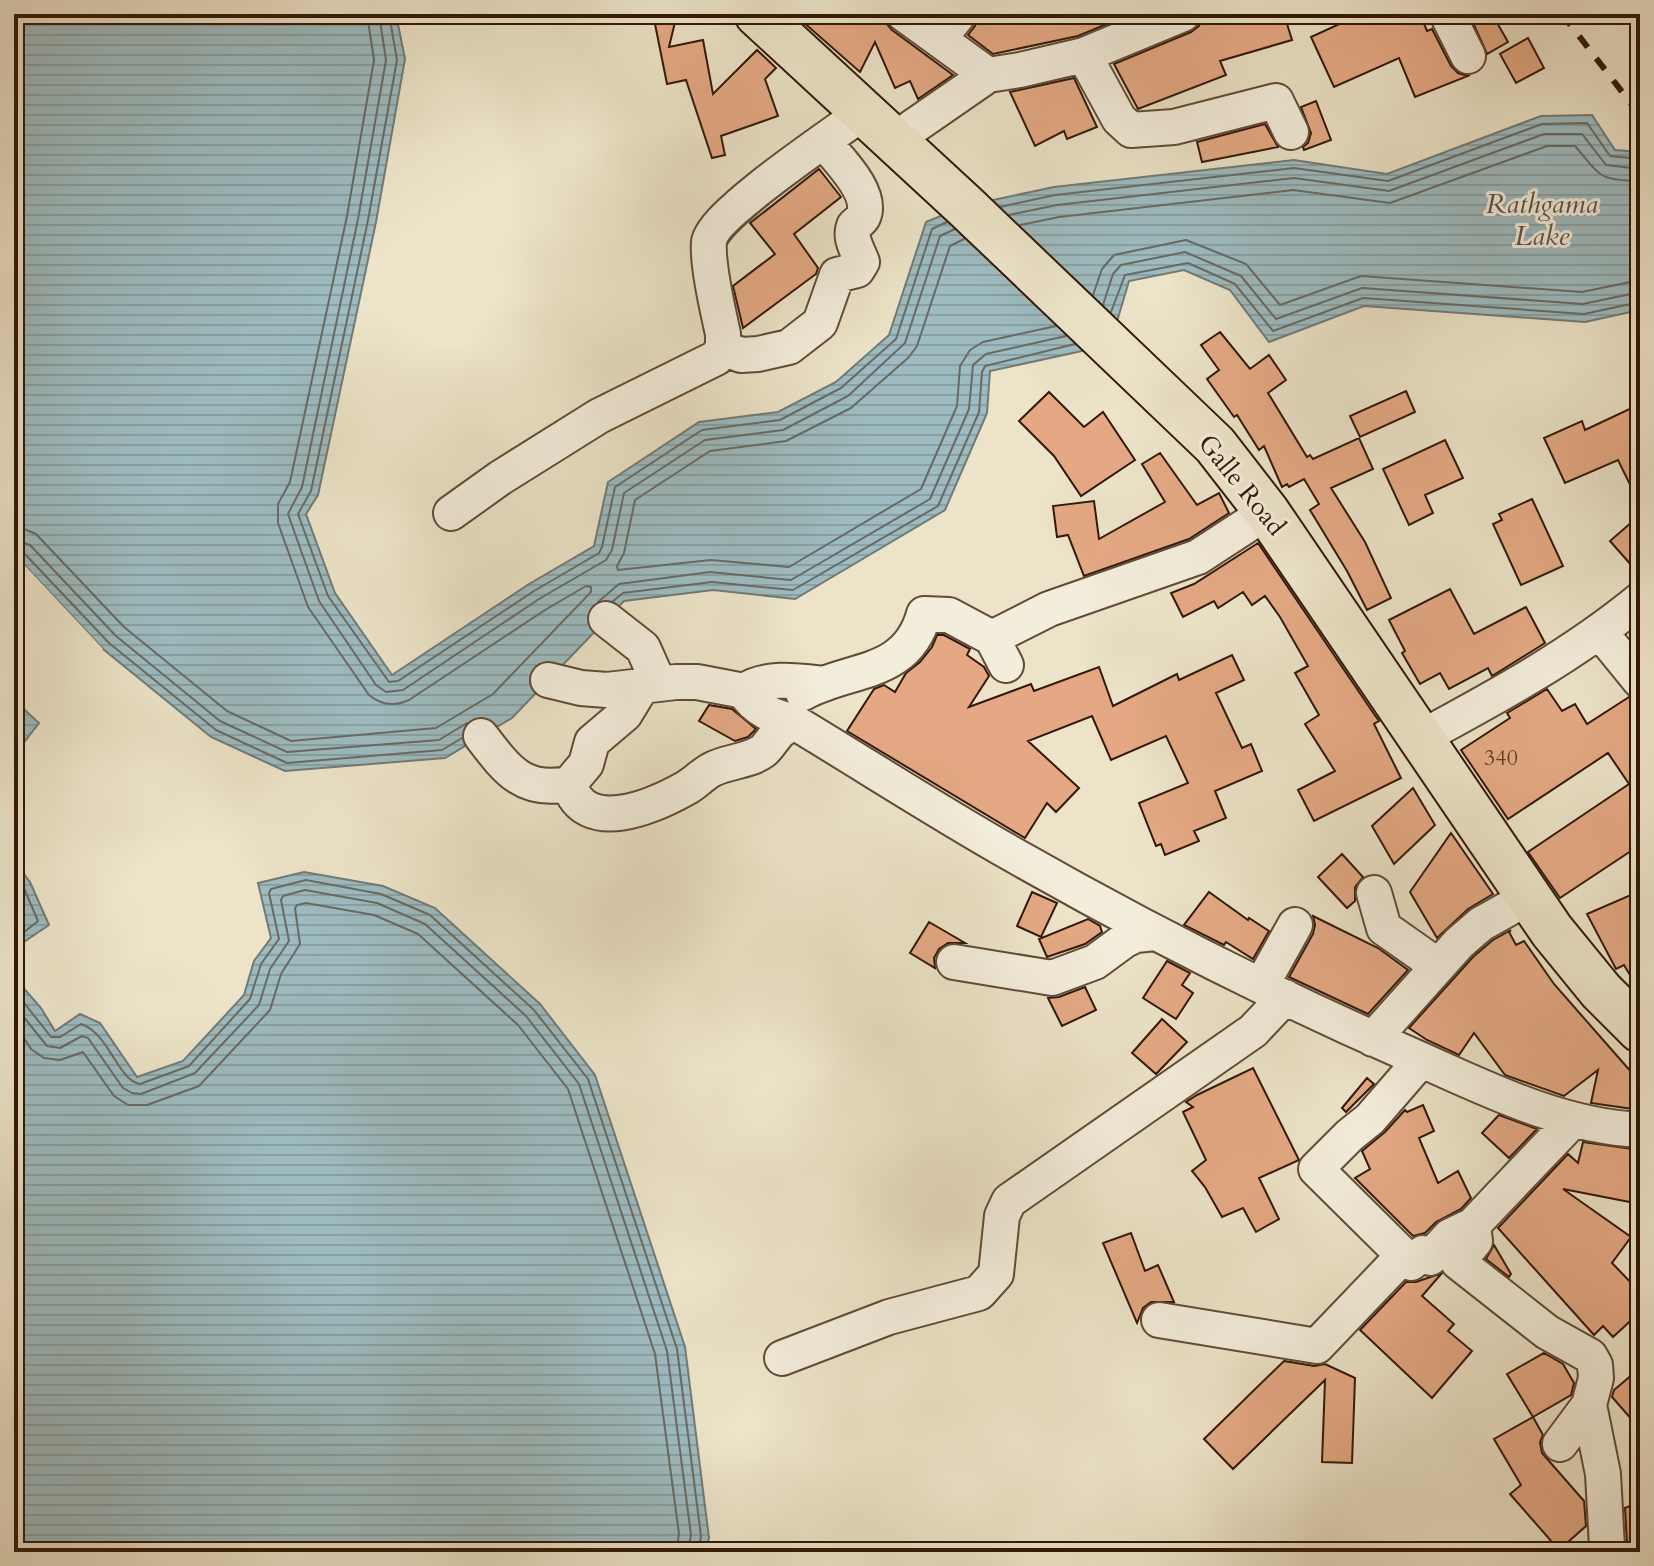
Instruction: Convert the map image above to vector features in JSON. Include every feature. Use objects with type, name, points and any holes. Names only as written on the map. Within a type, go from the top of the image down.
[{"type":"highway","name":"Galle Road","points":[[767,17],[1215,445],[1267,512],[1552,931],[1601,991],[1640,1030]]},
{"type":"street","points":[[904,14],[949,26],[988,75]]},
{"type":"street","points":[[451,513],[500,478],[599,416],[716,358],[723,348],[709,241],[716,226],[746,199],[824,142],[879,126],[988,75],[1084,55],[1183,14]]},
{"type":"street","points":[[1447,14],[1468,56]]},
{"type":"street","points":[[1084,55],[1119,119],[1131,130],[1174,127],[1276,101],[1291,132]]},
{"type":"street","points":[[723,348],[741,355],[789,347],[820,323],[837,275],[857,270],[862,262],[852,237],[855,226],[863,217],[864,201],[855,178],[824,142]]},
{"type":"street","points":[[794,722],[792,710],[802,694],[874,669],[896,658],[911,644],[924,614],[949,615],[999,651],[1049,609],[1198,557],[1267,512]]},
{"type":"street","points":[[1422,737],[1520,684],[1600,632],[1640,600]]},
{"type":"street","points":[[606,619],[643,648],[650,685]]},
{"type":"street","points":[[1600,632],[1640,681]]},
{"type":"street","points":[[548,680],[607,690],[697,682],[744,691],[769,682],[824,684]]},
{"type":"street","points":[[481,736],[505,767],[522,780],[535,786],[569,784],[586,764],[592,742],[625,714],[650,685]]},
{"type":"street","points":[[744,691],[751,702],[766,713],[794,722],[1009,853],[1155,933],[1273,991],[1373,1039],[1552,1116],[1612,1128],[1640,1130]]},
{"type":"street","points":[[569,784],[572,792],[595,813],[613,815],[636,809],[678,792],[727,763],[742,761],[764,751],[779,732],[794,722]]},
{"type":"street","points":[[1374,893],[1384,928],[1438,966]]},
{"type":"street","points":[[1373,1039],[1438,966],[1481,924],[1529,897]]},
{"type":"street","points":[[782,1358],[889,1317],[979,1293],[996,1274],[1002,1216],[1009,1201],[1253,1031],[1273,991],[1295,925]]},
{"type":"street","points":[[954,962],[1052,978],[1095,962],[1136,935],[1155,933]]},
{"type":"street","points":[[1421,1060],[1370,1119],[1316,1169],[1411,1263],[1423,1253],[1430,1258],[1450,1236],[1473,1225],[1573,1120]]},
{"type":"street","points":[[1473,1225],[1475,1241],[1458,1262],[1547,1332],[1590,1356],[1595,1365],[1596,1378],[1589,1405],[1560,1444]]},
{"type":"street","points":[[1159,1320],[1317,1346],[1404,1255]]},
{"type":"street","points":[[1589,1405],[1603,1474],[1599,1543]]},
{"type":"water","name":"Rathgama Lake","points":[[14,14],[396,14],[405,59],[376,222],[318,495],[306,514],[335,593],[392,675],[529,584],[594,546],[608,482],[699,422],[778,412],[836,382],[889,335],[926,222],[965,206],[1054,187],[1294,160],[1387,174],[1541,116],[1592,115],[1615,150],[1640,152],[1640,310],[1585,322],[1364,306],[1269,342],[1230,290],[1184,270],[1129,281],[1110,345],[990,371],[987,413],[945,510],[795,599],[713,590],[624,601],[512,718],[445,758],[285,771],[211,737],[103,649],[14,554]]},
{"type":"water","points":[[14,700],[39,723],[14,755]]},
{"type":"water","points":[[14,861],[30,882],[49,925],[21,944],[14,968]]},
{"type":"water","points":[[304,872],[383,886],[435,908],[540,1004],[595,1075],[685,1347],[709,1538],[705,1552],[14,1552],[14,977],[41,1008],[55,1031],[80,1014],[100,1023],[137,1077],[183,1061],[244,995],[254,961],[271,938],[258,883]]},
{"type":"pier","points":[[14,554],[103,649],[100,652],[14,560]]},
{"type":"building","points":[[653,14],[677,14],[669,47],[703,40],[713,94],[757,50],[776,68],[765,79],[778,116],[721,136],[725,155],[712,158],[686,80],[667,84]]},
{"type":"building","points":[[794,14],[884,14],[892,30],[953,75],[918,99],[910,81],[895,88],[875,42],[860,72]]},
{"type":"building","points":[[979,14],[1131,14],[1078,36],[993,54],[968,35]]},
{"type":"building","points":[[1203,14],[1284,14],[1292,40],[1220,61],[1226,75],[1138,109],[1114,64],[1191,32],[1199,26]]},
{"type":"building","points":[[1361,14],[1420,14],[1427,31],[1432,29],[1451,66],[1458,73],[1468,76],[1415,97],[1399,58],[1334,87],[1311,37]]},
{"type":"building","points":[[1492,14],[1508,42],[1487,54],[1470,16]]},
{"type":"building","points":[[1528,38],[1544,68],[1516,83],[1500,54]]},
{"type":"building","points":[[1074,78],[1097,127],[1067,139],[1064,131],[1035,146],[1010,92]]},
{"type":"building","points":[[1316,101],[1331,140],[1304,150],[1311,133],[1301,107]]},
{"type":"building","points":[[1265,124],[1278,147],[1202,162],[1197,142]]},
{"type":"building","points":[[819,169],[841,197],[794,234],[818,268],[816,274],[743,328],[733,286],[775,254],[750,223]]},
{"type":"building","points":[[1220,332],[1250,369],[1269,355],[1286,380],[1268,393],[1307,457],[1310,455],[1313,459],[1359,438],[1373,469],[1331,488],[1365,542],[1391,598],[1367,610],[1310,510],[1319,504],[1304,479],[1282,487],[1264,446],[1259,450],[1237,415],[1234,417],[1207,379],[1219,370],[1201,345]]},
{"type":"building","points":[[1406,391],[1415,412],[1360,437],[1350,416]]},
{"type":"building","points":[[1049,392],[1084,427],[1103,412],[1135,460],[1081,496],[1054,456],[1019,421]]},
{"type":"building","points":[[1640,404],[1640,505],[1618,460],[1565,483],[1544,438],[1582,421],[1585,430]]},
{"type":"building","points":[[1445,440],[1463,478],[1425,495],[1433,513],[1409,525],[1383,469]]},
{"type":"building","points":[[1160,453],[1197,505],[1219,493],[1229,513],[1189,539],[1084,576],[1068,535],[1057,537],[1053,506],[1094,501],[1099,539],[1165,502],[1142,464]]},
{"type":"building","points":[[1532,499],[1563,566],[1521,585],[1493,524],[1502,520],[1499,514]]},
{"type":"building","points":[[1640,515],[1640,575],[1610,541]]},
{"type":"building","points":[[1258,543],[1379,721],[1374,724],[1401,778],[1314,821],[1298,790],[1335,771],[1305,724],[1319,715],[1295,673],[1308,666],[1280,617],[1265,596],[1252,605],[1243,592],[1218,608],[1214,601],[1183,617],[1171,593],[1194,584]]},
{"type":"building","points":[[1450,589],[1474,634],[1526,607],[1545,643],[1492,676],[1488,668],[1449,689],[1440,673],[1420,684],[1402,653],[1405,651],[1389,620]]},
{"type":"building","points":[[937,635],[944,635],[970,649],[967,655],[984,667],[989,676],[969,707],[1031,684],[1034,691],[1099,667],[1113,706],[1177,674],[1179,680],[1232,655],[1244,680],[1216,693],[1242,748],[1251,744],[1262,771],[1215,791],[1226,818],[1194,831],[1199,841],[1165,855],[1161,844],[1156,846],[1139,803],[1188,783],[1166,736],[1111,760],[1092,716],[1028,741],[1079,788],[1056,812],[1047,803],[1025,838],[847,731],[874,689],[884,685],[895,692],[906,673],[932,647]]},
{"type":"building","points":[[1547,689],[1562,711],[1575,704],[1587,724],[1629,697],[1640,701],[1640,845],[1560,898],[1528,852],[1629,784],[1608,753],[1508,819],[1461,750],[1510,718],[1507,713]]},
{"type":"building","points":[[709,705],[732,709],[756,729],[748,737],[735,741],[699,721]]},
{"type":"building","points":[[1413,788],[1435,825],[1394,864],[1372,826]]},
{"type":"building","points":[[1451,833],[1493,894],[1468,909],[1437,938],[1410,892]]},
{"type":"building","points":[[1342,854],[1363,877],[1355,887],[1355,901],[1347,908],[1318,877]]},
{"type":"building","points":[[1640,891],[1640,992],[1624,965],[1616,969],[1587,914]]},
{"type":"building","points":[[1032,892],[1057,903],[1041,937],[1017,926]]},
{"type":"building","points":[[1209,892],[1269,931],[1253,959],[1226,942],[1224,945],[1184,925]]},
{"type":"building","points":[[1313,916],[1378,948],[1408,970],[1368,1014],[1289,977],[1313,934]]},
{"type":"building","points":[[1088,919],[1100,926],[1102,932],[1085,944],[1047,957],[1039,939]]},
{"type":"building","points":[[929,922],[965,943],[948,943],[939,949],[934,958],[935,968],[910,953]]},
{"type":"building","points":[[1511,930],[1509,932],[1516,945],[1524,941],[1554,984],[1640,1082],[1640,1110],[1591,1103],[1598,1070],[1564,1096],[1505,1075],[1474,1033],[1459,1055],[1409,1028],[1473,957]]},
{"type":"building","points":[[1167,961],[1190,973],[1182,985],[1193,993],[1176,1019],[1143,998]]},
{"type":"building","points":[[1085,987],[1096,1010],[1062,1026],[1048,998]]},
{"type":"building","points":[[1162,1019],[1187,1042],[1156,1074],[1132,1053]]},
{"type":"building","points":[[1253,1068],[1299,1160],[1259,1178],[1279,1219],[1256,1232],[1243,1208],[1222,1217],[1192,1171],[1206,1160],[1183,1112],[1193,1107],[1186,1102],[1197,1095]]},
{"type":"building","points":[[1367,1078],[1374,1084],[1346,1112],[1342,1108]]},
{"type":"building","points":[[1423,1105],[1434,1131],[1419,1138],[1438,1183],[1458,1171],[1471,1198],[1461,1209],[1436,1222],[1425,1233],[1413,1236],[1355,1178],[1370,1169],[1362,1151],[1405,1110],[1407,1112]]},
{"type":"building","points":[[1499,1115],[1537,1129],[1509,1158],[1482,1133]]},
{"type":"building","points":[[1583,1142],[1640,1150],[1640,1204],[1563,1189],[1631,1237],[1612,1263],[1640,1292],[1640,1312],[1613,1337],[1603,1326],[1594,1335],[1498,1228],[1568,1154],[1578,1163]]},
{"type":"building","points":[[1131,1233],[1145,1271],[1158,1265],[1174,1302],[1151,1302],[1143,1308],[1137,1323],[1103,1243]]},
{"type":"building","points":[[1494,1245],[1511,1274],[1509,1277],[1486,1259]]},
{"type":"building","points":[[1442,1273],[1422,1296],[1454,1324],[1448,1331],[1472,1351],[1432,1398],[1360,1330],[1406,1282],[1416,1282]]},
{"type":"building","points":[[1544,1353],[1563,1364],[1574,1383],[1571,1395],[1533,1417],[1507,1374]]},
{"type":"building","points":[[1284,1361],[1314,1366],[1325,1364],[1355,1378],[1352,1463],[1322,1462],[1325,1380],[1233,1469],[1204,1439]]},
{"type":"building","points":[[1640,1368],[1640,1429],[1612,1397],[1614,1390]]},
{"type":"building","points":[[1533,1417],[1543,1435],[1540,1442],[1542,1453],[1584,1501],[1586,1526],[1559,1550],[1510,1494],[1521,1485],[1494,1439]]},
{"type":"building","points":[[1640,1502],[1640,1552],[1631,1552],[1627,1542],[1625,1508]]},
{"type":"railway","points":[[1562,14],[1640,115]]}]
